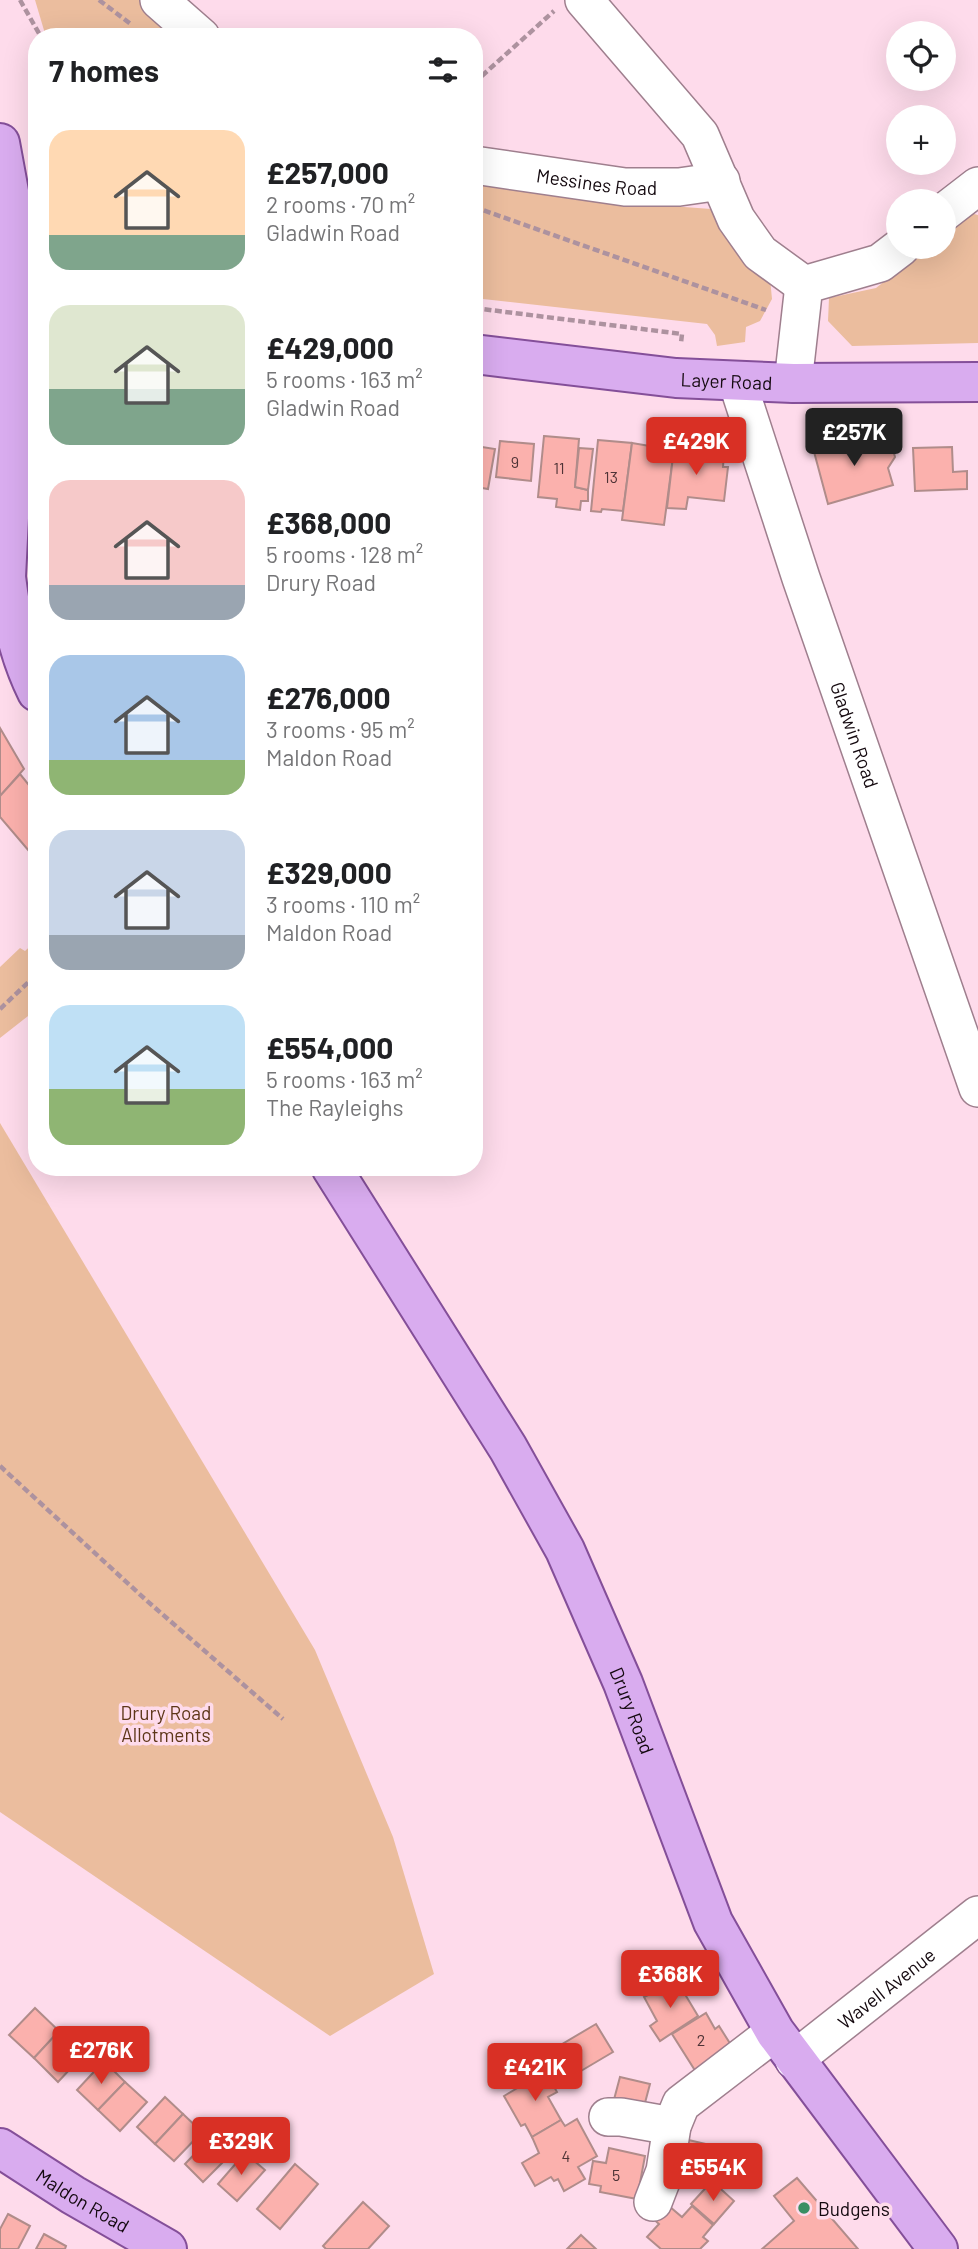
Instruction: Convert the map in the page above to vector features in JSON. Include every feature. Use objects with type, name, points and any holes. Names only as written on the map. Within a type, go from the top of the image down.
[{"type":"main road","points":[[0,143],[16,230],[28,322],[7,539],[5,619],[28,673]]},
{"type":"main road","name":"Layer Road","points":[[483,355],[676,378],[793,383],[978,382]]},
{"type":"main road","name":"Drury Road","points":[[337,1176],[508,1448],[565,1550],[623,1683],[713,1922],[784,2046],[938,2249]]},
{"type":"main road","name":"Maldon Road","points":[[0,2148],[73,2195],[167,2249]]},
{"type":"street","points":[[159,0],[191,28]]},
{"type":"street","points":[[570,5],[700,135],[736,219],[760,253],[804,285]]},
{"type":"street","name":"Messines Road","points":[[483,166],[625,187],[679,187],[721,181]]},
{"type":"street","points":[[956,204],[978,186]]},
{"type":"street","points":[[804,285],[880,263],[886,258]]},
{"type":"street","points":[[793,383],[804,285]]},
{"type":"street","name":"Gladwin Road","points":[[737,381],[801,578],[978,1088]]},
{"type":"street","name":"Wavell Avenue","points":[[672,2126],[681,2104],[784,2046],[978,1915]]},
{"type":"street","points":[[608,2118],[621,2117],[672,2126],[665,2172],[653,2202]]},
{"type":"path","points":[[20,0],[36,28]]},
{"type":"path","points":[[99,0],[137,28]]},
{"type":"path","points":[[483,76],[570,5]]},
{"type":"path","points":[[483,210],[766,310]]},
{"type":"path","points":[[483,308],[682,334],[676,378]]},
{"type":"path","points":[[0,1009],[28,983]]},
{"type":"path","points":[[0,1466],[146,1600],[283,1719]]},
{"type":"green space","points":[[35,0],[139,0],[170,28],[43,28]]},
{"type":"green space","points":[[483,185],[617,202],[711,209],[769,268],[772,299],[760,321],[746,327],[745,342],[717,346],[715,335],[707,324],[483,299]]},
{"type":"green space","points":[[970,213],[978,215],[978,343],[852,346],[828,321],[829,298],[876,288],[913,259],[956,259],[956,224]]},
{"type":"green space","points":[[20,948],[25,951],[28,948],[28,1016],[0,1038],[0,967]]},
{"type":"green space","name":"Drury Road Allotments","points":[[0,1123],[28,1170],[28,1176],[32,1176],[315,1650],[393,1837],[434,1974],[330,2036],[0,1812]]},
{"type":"building","points":[[544,436],[579,439],[575,487],[588,490],[588,501],[581,501],[580,510],[556,507],[557,499],[538,497]]},
{"type":"building","points":[[862,437],[869,439],[870,445],[884,442],[892,446],[895,457],[888,468],[893,485],[828,504],[813,448]]},
{"type":"building","points":[[598,440],[632,443],[623,511],[591,511]]},
{"type":"building","points":[[500,441],[534,444],[531,481],[496,477]]},
{"type":"building","points":[[632,443],[650,446],[649,453],[673,457],[664,525],[622,520]]},
{"type":"building","points":[[483,447],[495,449],[488,489],[483,488]]},
{"type":"building","points":[[952,447],[953,472],[967,471],[967,489],[915,491],[913,448]]},
{"type":"building","points":[[579,448],[593,449],[588,490],[575,487]]},
{"type":"building","points":[[674,448],[724,453],[723,467],[728,467],[724,501],[688,497],[686,509],[667,508]]},
{"type":"building","points":[[0,728],[24,769],[0,796]]},
{"type":"building","points":[[20,774],[28,784],[28,850],[0,817],[0,796]]},
{"type":"building","points":[[677,1981],[698,2016],[660,2041],[650,2026],[657,2021],[644,1997]]},
{"type":"building","points":[[35,2008],[59,2031],[34,2058],[9,2035]]},
{"type":"building","points":[[706,2013],[715,2029],[719,2026],[731,2045],[696,2072],[672,2034]]},
{"type":"building","points":[[596,2024],[613,2052],[564,2081],[547,2053]]},
{"type":"building","points":[[59,2031],[84,2054],[58,2082],[34,2058]]},
{"type":"building","points":[[104,2061],[125,2082],[98,2110],[77,2090]]},
{"type":"building","points":[[542,2065],[557,2092],[548,2097],[561,2120],[532,2137],[525,2124],[521,2126],[504,2096],[534,2078],[530,2072]]},
{"type":"building","points":[[620,2077],[650,2084],[642,2114],[612,2107]]},
{"type":"building","points":[[125,2082],[147,2102],[120,2131],[98,2110]]},
{"type":"building","points":[[165,2097],[183,2114],[155,2144],[137,2127]]},
{"type":"building","points":[[183,2114],[202,2132],[174,2161],[155,2144]]},
{"type":"building","points":[[577,2119],[597,2156],[578,2167],[585,2179],[564,2191],[558,2179],[554,2181],[551,2177],[535,2186],[522,2163],[539,2153],[532,2137],[561,2120],[565,2126]]},
{"type":"building","points":[[225,2122],[244,2141],[203,2182],[185,2164]]},
{"type":"building","points":[[680,2138],[710,2145],[702,2176],[673,2169]]},
{"type":"building","points":[[609,2148],[645,2156],[637,2199],[600,2192],[601,2186],[589,2184],[593,2161],[606,2163]]},
{"type":"building","points":[[245,2153],[265,2170],[237,2201],[218,2184]]},
{"type":"building","points":[[295,2164],[318,2184],[280,2229],[257,2209]]},
{"type":"building","name":"Budgens","points":[[797,2178],[858,2249],[762,2249],[794,2221],[774,2196]]},
{"type":"building","points":[[712,2181],[734,2201],[714,2224],[691,2204]]},
{"type":"building","points":[[663,2201],[682,2217],[692,2206],[713,2225],[703,2237],[708,2241],[700,2249],[661,2249],[647,2237],[659,2224],[650,2216]]},
{"type":"building","points":[[363,2202],[389,2226],[368,2249],[326,2249],[323,2246]]},
{"type":"building","points":[[8,2214],[30,2226],[18,2249],[0,2249],[0,2229]]},
{"type":"building","points":[[44,2234],[66,2246],[65,2249],[36,2249]]},
{"type":"building","points":[[581,2235],[596,2249],[567,2249]]},
{"type":"place","name":"Budgens","points":[[804,2208]]}]
